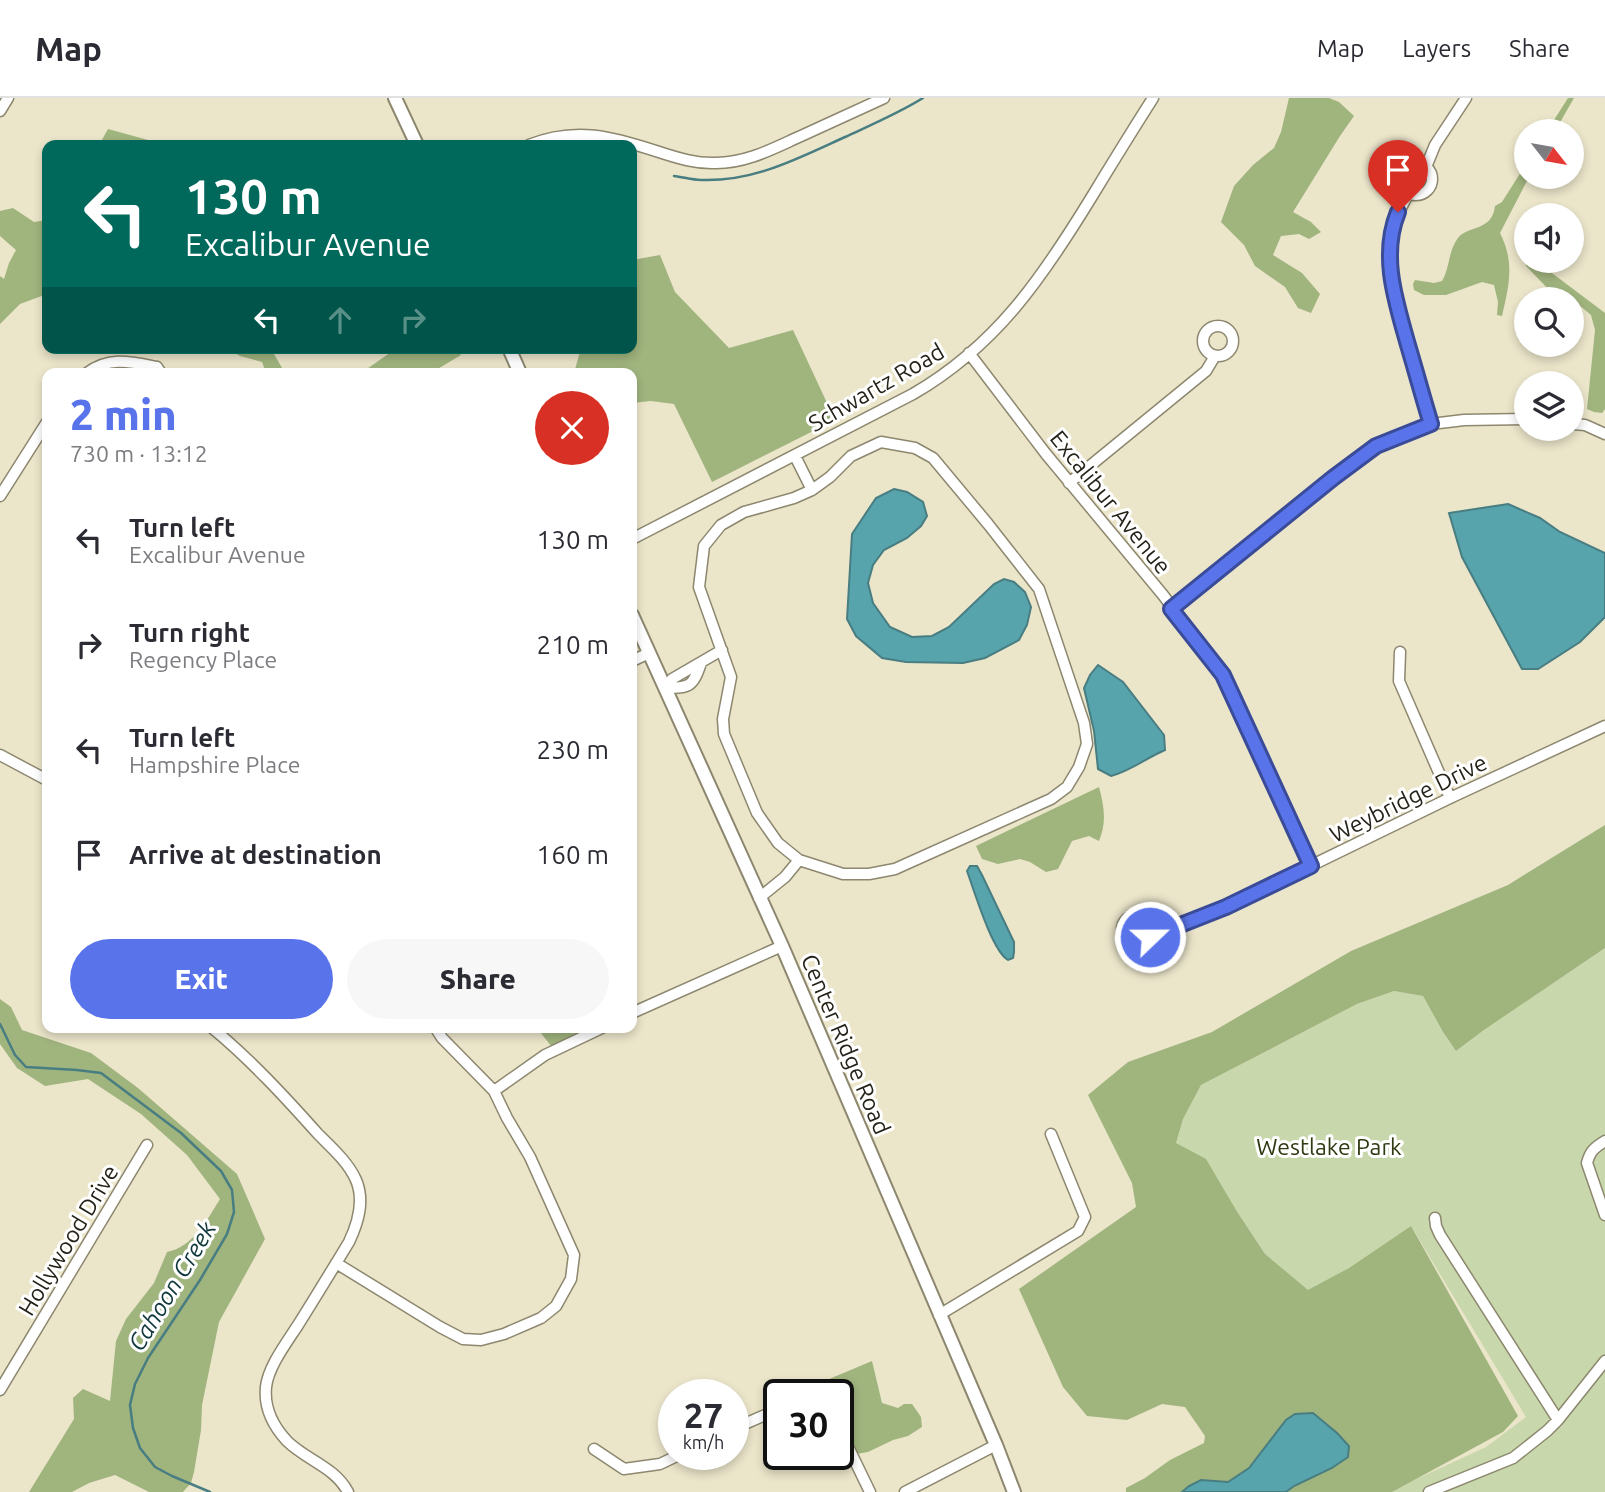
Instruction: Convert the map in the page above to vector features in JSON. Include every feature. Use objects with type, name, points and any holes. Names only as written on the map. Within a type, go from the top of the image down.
[{"type":"main road","points":[[395,98],[414,140]]},
{"type":"main road","name":"Center Ridge Road","points":[[637,626],[782,946],[1014,1492]]},
{"type":"street","points":[[0,111],[8,98]]},
{"type":"street","points":[[637,145],[691,162],[728,163],[760,154],[884,98]]},
{"type":"street","name":"Schwartz Road","points":[[637,536],[931,383],[969,353],[1011,313],[1042,274],[1153,98]]},
{"type":"street","points":[[1426,167],[1436,145],[1466,98]]},
{"type":"street","points":[[545,140],[558,136],[591,135],[620,140]]},
{"type":"street","points":[[1411,164],[1426,167],[1432,180],[1429,189],[1420,195],[1409,194],[1400,181],[1403,171],[1411,164]]},
{"type":"street","points":[[1409,194],[1395,220],[1390,245],[1390,273],[1431,424]]},
{"type":"street","name":"Excalibur Avenue","points":[[969,353],[1069,483],[1163,595],[1223,675],[1311,866]]},
{"type":"street","points":[[1069,483],[1206,370],[1215,356]]},
{"type":"street","points":[[93,368],[122,360],[158,368]]},
{"type":"street","points":[[1171,609],[1376,446],[1431,424],[1514,419]]},
{"type":"street","points":[[1584,425],[1605,434]]},
{"type":"street","points":[[0,496],[42,430]]},
{"type":"street","points":[[881,442],[915,448],[933,458],[1039,589],[1084,723],[1087,744],[1079,767],[1067,787],[1051,799],[895,869],[869,874],[843,874],[799,860],[778,843],[757,813],[724,734],[723,719],[731,677],[722,650],[699,587],[704,546],[721,525],[744,512],[812,490],[851,456],[881,442]]},
{"type":"street","points":[[795,456],[812,490]]},
{"type":"street","points":[[665,688],[672,679],[722,650]]},
{"type":"street","points":[[1400,652],[1399,681],[1450,798]]},
{"type":"street","points":[[637,659],[649,653]]},
{"type":"street","name":"Weybridge Drive","points":[[1150,937],[1226,907],[1605,726]]},
{"type":"street","points":[[0,755],[42,777]]},
{"type":"street","points":[[759,898],[785,877],[799,860]]},
{"type":"street","points":[[637,1011],[782,946]]},
{"type":"street","points":[[218,1033],[293,1106],[337,1154],[356,1180],[360,1205],[357,1224],[349,1242],[275,1362],[266,1385],[269,1412],[275,1427],[300,1452],[336,1475],[348,1492]]},
{"type":"street","points":[[336,1263],[463,1339],[481,1340],[504,1334],[541,1318],[556,1306],[571,1279],[574,1255],[530,1157],[494,1091],[439,1033]]},
{"type":"street","points":[[494,1091],[545,1055],[591,1033]]},
{"type":"street","points":[[939,1315],[1078,1231],[1085,1217],[1051,1134]]},
{"type":"street","points":[[1605,1141],[1594,1148],[1587,1163],[1605,1215]]},
{"type":"street","name":"Hollywood Drive","points":[[0,1390],[147,1145]]},
{"type":"street","points":[[1435,1218],[1440,1235],[1558,1420]]},
{"type":"street","points":[[1429,1492],[1513,1458],[1547,1432],[1605,1361]]},
{"type":"street","points":[[905,1492],[996,1445]]},
{"type":"street","points":[[594,1449],[624,1469],[658,1464]]},
{"type":"street","points":[[854,1459],[870,1492]]},
{"type":"green space","points":[[1289,98],[1329,98],[1339,102],[1354,116],[1293,212],[1311,222],[1321,232],[1309,239],[1299,234],[1281,236],[1273,255],[1302,273],[1320,294],[1311,313],[1298,308],[1285,287],[1255,266],[1244,245],[1221,222],[1234,186],[1253,165],[1274,148],[1281,132]]},
{"type":"green space","points":[[1568,98],[1574,98],[1562,119],[1555,119]]},
{"type":"green space","points":[[108,129],[148,140],[102,140]]},
{"type":"green space","points":[[1514,183],[1514,189],[1523,189],[1500,233],[1509,264],[1502,316],[1497,315],[1498,302],[1494,285],[1482,282],[1446,295],[1424,295],[1414,290],[1415,280],[1434,283],[1442,281],[1452,248],[1458,238],[1485,224],[1493,214],[1495,206],[1502,202]]},
{"type":"green space","points":[[13,208],[34,222],[42,221],[42,296],[20,304],[0,324],[0,276],[4,279],[16,250],[0,236],[0,211]]},
{"type":"green space","points":[[660,255],[675,292],[729,348],[793,330],[835,420],[712,482],[674,404],[637,402],[637,368],[575,368],[579,354],[637,354],[637,259]]},
{"type":"green space","points":[[1533,273],[1552,273],[1570,287],[1546,287]]},
{"type":"green space","points":[[1584,297],[1605,313],[1605,409],[1602,413],[1587,409],[1595,330],[1591,315],[1584,309]]},
{"type":"green space","points":[[237,354],[274,354],[282,368],[264,368],[262,362]]},
{"type":"green space","points":[[388,354],[461,355],[439,368],[368,368]]},
{"type":"green space","points":[[1099,787],[1104,814],[1099,841],[1089,836],[1072,841],[1058,869],[1046,872],[1020,859],[998,864],[982,859],[976,846]]},
{"type":"green space","points":[[1605,825],[1605,948],[1456,1051],[1423,996],[1394,991],[1357,1004],[1201,1085],[1183,1119],[1176,1143],[1206,1159],[1265,1254],[1308,1290],[1349,1268],[1411,1226],[1518,1416],[1503,1432],[1392,1492],[1286,1492],[1348,1457],[1349,1446],[1271,1439],[1245,1470],[1226,1483],[1197,1485],[1182,1492],[1126,1492],[1126,1488],[1170,1460],[1204,1443],[1205,1436],[1185,1407],[1162,1404],[1127,1420],[1087,1416],[1063,1387],[1019,1289],[1136,1207],[1132,1183],[1088,1095],[1128,1062],[1212,1032],[1351,951],[1508,885]]},
{"type":"green space","name":"Westlake Park","points":[[1605,948],[1605,1492],[1388,1492],[1486,1447],[1526,1417],[1411,1226],[1349,1268],[1308,1291],[1264,1253],[1236,1210],[1176,1143],[1183,1119],[1201,1085],[1357,1004],[1394,991],[1423,996],[1456,1051]]},
{"type":"green space","points":[[0,999],[11,1007],[22,1030],[91,1053],[138,1088],[237,1174],[265,1239],[219,1322],[202,1405],[194,1472],[191,1483],[183,1492],[149,1492],[115,1475],[89,1483],[72,1492],[29,1492],[74,1419],[73,1398],[83,1389],[110,1401],[116,1341],[126,1319],[154,1283],[167,1252],[192,1239],[220,1199],[187,1155],[141,1114],[88,1079],[45,1086],[17,1068],[0,1044]]},
{"type":"green space","points":[[541,1033],[581,1033],[552,1047]]},
{"type":"green space","points":[[872,1361],[882,1403],[898,1408],[904,1404],[912,1404],[921,1417],[922,1427],[908,1436],[856,1454],[854,1379],[829,1379]]},
{"type":"water","points":[[894,489],[907,492],[923,502],[927,516],[921,526],[907,538],[884,550],[873,565],[868,583],[873,603],[890,627],[912,637],[932,636],[949,627],[994,584],[1004,579],[1014,582],[1025,592],[1031,607],[1027,625],[1019,640],[985,658],[963,663],[906,662],[882,658],[856,636],[847,619],[852,534],[876,498]]},
{"type":"water","points":[[1508,504],[1605,553],[1605,617],[1580,642],[1538,669],[1522,669],[1462,557],[1449,513]]},
{"type":"water","points":[[1098,665],[1123,682],[1164,735],[1165,750],[1111,776],[1098,769],[1094,731],[1084,688]]},
{"type":"water","points":[[970,866],[977,866],[1014,942],[1013,958],[1008,960],[1002,954],[990,933],[967,871]]},
{"type":"water","points":[[1313,1413],[1349,1446],[1348,1457],[1332,1468],[1286,1492],[1182,1492],[1201,1480],[1228,1482],[1249,1468],[1286,1420],[1295,1414]]},
{"type":"waterway","points":[[674,176],[721,180],[758,173],[811,153],[923,98]]},
{"type":"waterway","name":"Cahoon Creek","points":[[0,1024],[15,1055],[26,1067],[101,1073],[181,1133],[221,1171],[232,1190],[234,1212],[227,1234],[148,1358],[135,1384],[130,1405],[133,1428],[140,1448],[155,1467],[210,1492]]},
{"type":"route","points":[[1150,937],[1226,907],[1311,866],[1223,675],[1171,609],[1376,446],[1431,424],[1390,273],[1390,245],[1398,212]]}]
